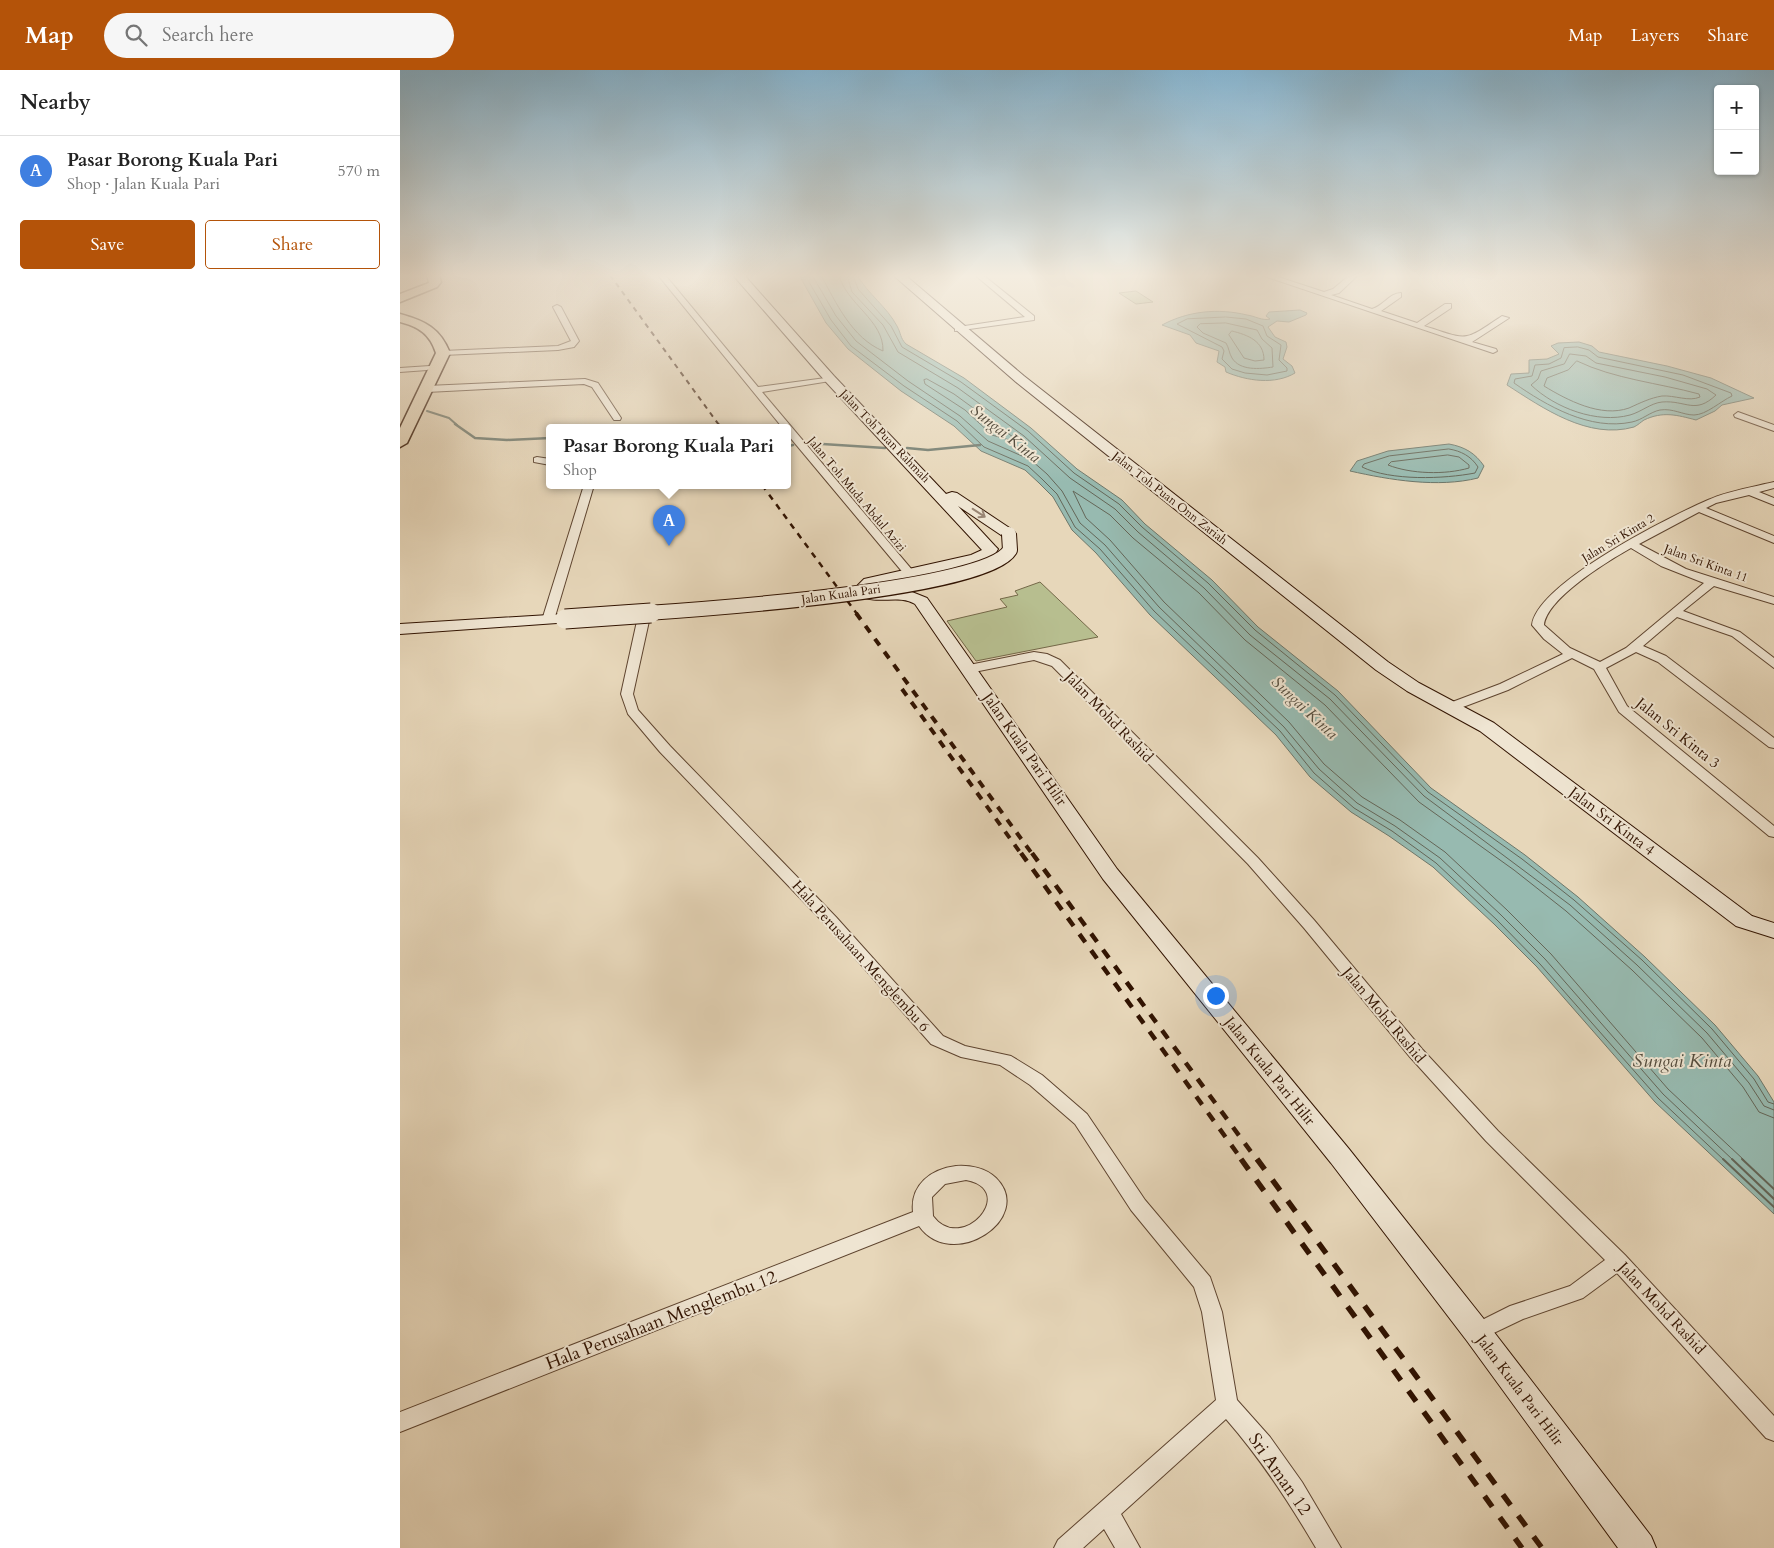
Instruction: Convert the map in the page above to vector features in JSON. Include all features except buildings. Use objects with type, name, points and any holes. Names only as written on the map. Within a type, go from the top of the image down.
[{"type":"main road","points":[[400,417],[427,368],[431,352],[429,344]]},
{"type":"main road","points":[[400,444],[428,389],[443,353],[439,344]]},
{"type":"street","points":[[443,353],[573,344]]},
{"type":"street","name":"Jalan Toh Muda Abdul Azizi","points":[[718,344],[783,424]]},
{"type":"street","name":"Jalan Toh Puan Rahmah","points":[[799,344],[976,532],[990,549],[989,553]]},
{"type":"street","name":"Jalan Toh Puan Onn Zariah","points":[[977,344],[1382,666],[1413,687],[1451,707]]},
{"type":"street","points":[[1471,344],[1493,351]]},
{"type":"street","points":[[400,370],[427,368]]},
{"type":"street","points":[[755,388],[828,377]]},
{"type":"street","points":[[428,389],[585,380],[595,385],[616,418]]},
{"type":"street","points":[[1738,415],[1774,428]]},
{"type":"street","name":"Jalan Toh Muda Abdul Azizi","points":[[791,434],[909,573]]},
{"type":"street","points":[[537,460],[546,461]]},
{"type":"street","points":[[926,479],[1006,531]]},
{"type":"street","name":"Jalan Sri Kinta 2","points":[[1571,654],[1544,634],[1538,625],[1540,616],[1562,590],[1597,564],[1697,508],[1728,496],[1774,485]]},
{"type":"street","points":[[548,620],[588,489]]},
{"type":"street","points":[[1749,491],[1774,502]]},
{"type":"street","points":[[1697,508],[1774,540]]},
{"type":"street","points":[[976,532],[1006,531]]},
{"type":"street","name":"Jalan Kuala Pari","points":[[400,631],[535,623],[548,620],[809,600],[869,592],[990,565],[1006,557],[1010,552],[1012,546],[1006,531]]},
{"type":"street","name":"Jalan Sri Kinta 11","points":[[1631,544],[1650,557],[1712,582],[1774,601]]},
{"type":"street","name":"Jalan Kuala Pari Hilir","points":[[989,553],[976,559],[870,582],[863,590],[864,593],[874,596],[902,594],[917,598],[969,669],[1110,874],[1340,1156],[1477,1332],[1639,1548]]},
{"type":"street","points":[[1451,707],[1504,687],[1571,654],[1584,657],[1599,667],[1615,662],[1712,582]]},
{"type":"street","points":[[1674,612],[1736,634],[1774,664]]},
{"type":"street","name":"Hala Perusahaan Menglembu 6","points":[[643,621],[627,694],[632,711],[665,749],[831,921],[937,1040],[961,1051],[1005,1060],[1036,1080],[1081,1119],[1138,1205],[1203,1282],[1212,1312],[1227,1404]]},
{"type":"street","points":[[1634,647],[1662,659],[1774,744]]},
{"type":"street","name":"Jalan Mohd Rashid","points":[[969,669],[1034,656],[1043,656],[1056,663],[1253,861],[1309,924],[1416,1053],[1492,1136],[1618,1261],[1774,1431]]},
{"type":"street","name":"Jalan Sri Kinta 3","points":[[1599,667],[1614,697],[1623,709],[1774,833]]},
{"type":"street","name":"Jalan Sri Kinta 4","points":[[1451,707],[1487,727],[1522,752],[1744,921],[1774,931]]},
{"type":"street","name":"Hala Perusahaan Menglembu 12","points":[[400,1422],[922,1217]]},
{"type":"street","points":[[1477,1332],[1517,1312],[1576,1292],[1595,1280],[1618,1261]]},
{"type":"street","points":[[1066,1548],[1227,1404]]},
{"type":"street","name":"Sri Aman 12","points":[[1227,1404],[1262,1444],[1294,1490],[1329,1548]]},
{"type":"street","points":[[1107,1513],[1128,1548]]},
{"type":"green space","points":[[1040,582],[1098,637],[976,661],[947,621],[1007,607],[1000,599],[1018,595],[1015,591]]},
{"type":"water","name":"Sungai Kinta","points":[[844,344],[906,344],[964,378],[1031,428],[1077,469],[1122,500],[1145,524],[1212,580],[1258,627],[1338,691],[1431,788],[1525,855],[1578,897],[1645,957],[1715,1025],[1758,1076],[1774,1102],[1774,1214],[1655,1102],[1537,967],[1494,924],[1433,867],[1351,812],[1310,777],[1276,735],[1150,615],[1096,553],[1072,530],[1053,497],[1039,483],[1025,470],[981,451],[954,426],[901,391]]},
{"type":"water","points":[[1199,344],[1286,344],[1283,359],[1292,366],[1295,373],[1287,377],[1270,380],[1243,378],[1226,372],[1225,367],[1217,362],[1219,351]]},
{"type":"water","points":[[1556,344],[1585,344],[1592,346],[1599,352],[1667,366],[1711,378],[1754,398],[1722,405],[1715,411],[1696,420],[1676,415],[1664,415],[1651,417],[1634,427],[1617,430],[1583,425],[1551,412],[1507,385],[1511,374],[1529,373],[1529,360],[1547,359],[1559,354],[1551,346]]},
{"type":"water","points":[[1449,444],[1469,451],[1481,461],[1484,466],[1478,478],[1430,483],[1398,480],[1350,471],[1357,461],[1388,451]]},
{"type":"waterway","points":[[427,411],[449,418],[457,425]]},
{"type":"waterway","points":[[455,424],[475,438],[507,440],[546,438]]},
{"type":"waterway","points":[[807,443],[885,448]]},
{"type":"waterway","points":[[907,448],[928,450],[980,445]]},
{"type":"railway","points":[[660,344],[718,424]]},
{"type":"railway","points":[[765,489],[857,614]]},
{"type":"railway","points":[[856,613],[1033,855]]},
{"type":"railway","points":[[902,689],[1022,855]]},
{"type":"railway","points":[[1021,853],[1242,1160]]},
{"type":"railway","points":[[1032,853],[1257,1160]]},
{"type":"railway","points":[[1241,1159],[1522,1548]]},
{"type":"railway","points":[[1257,1159],[1542,1548]]},
{"type":"place","name":"Pasar Borong Kuala Pari","points":[[669,546]]}]
